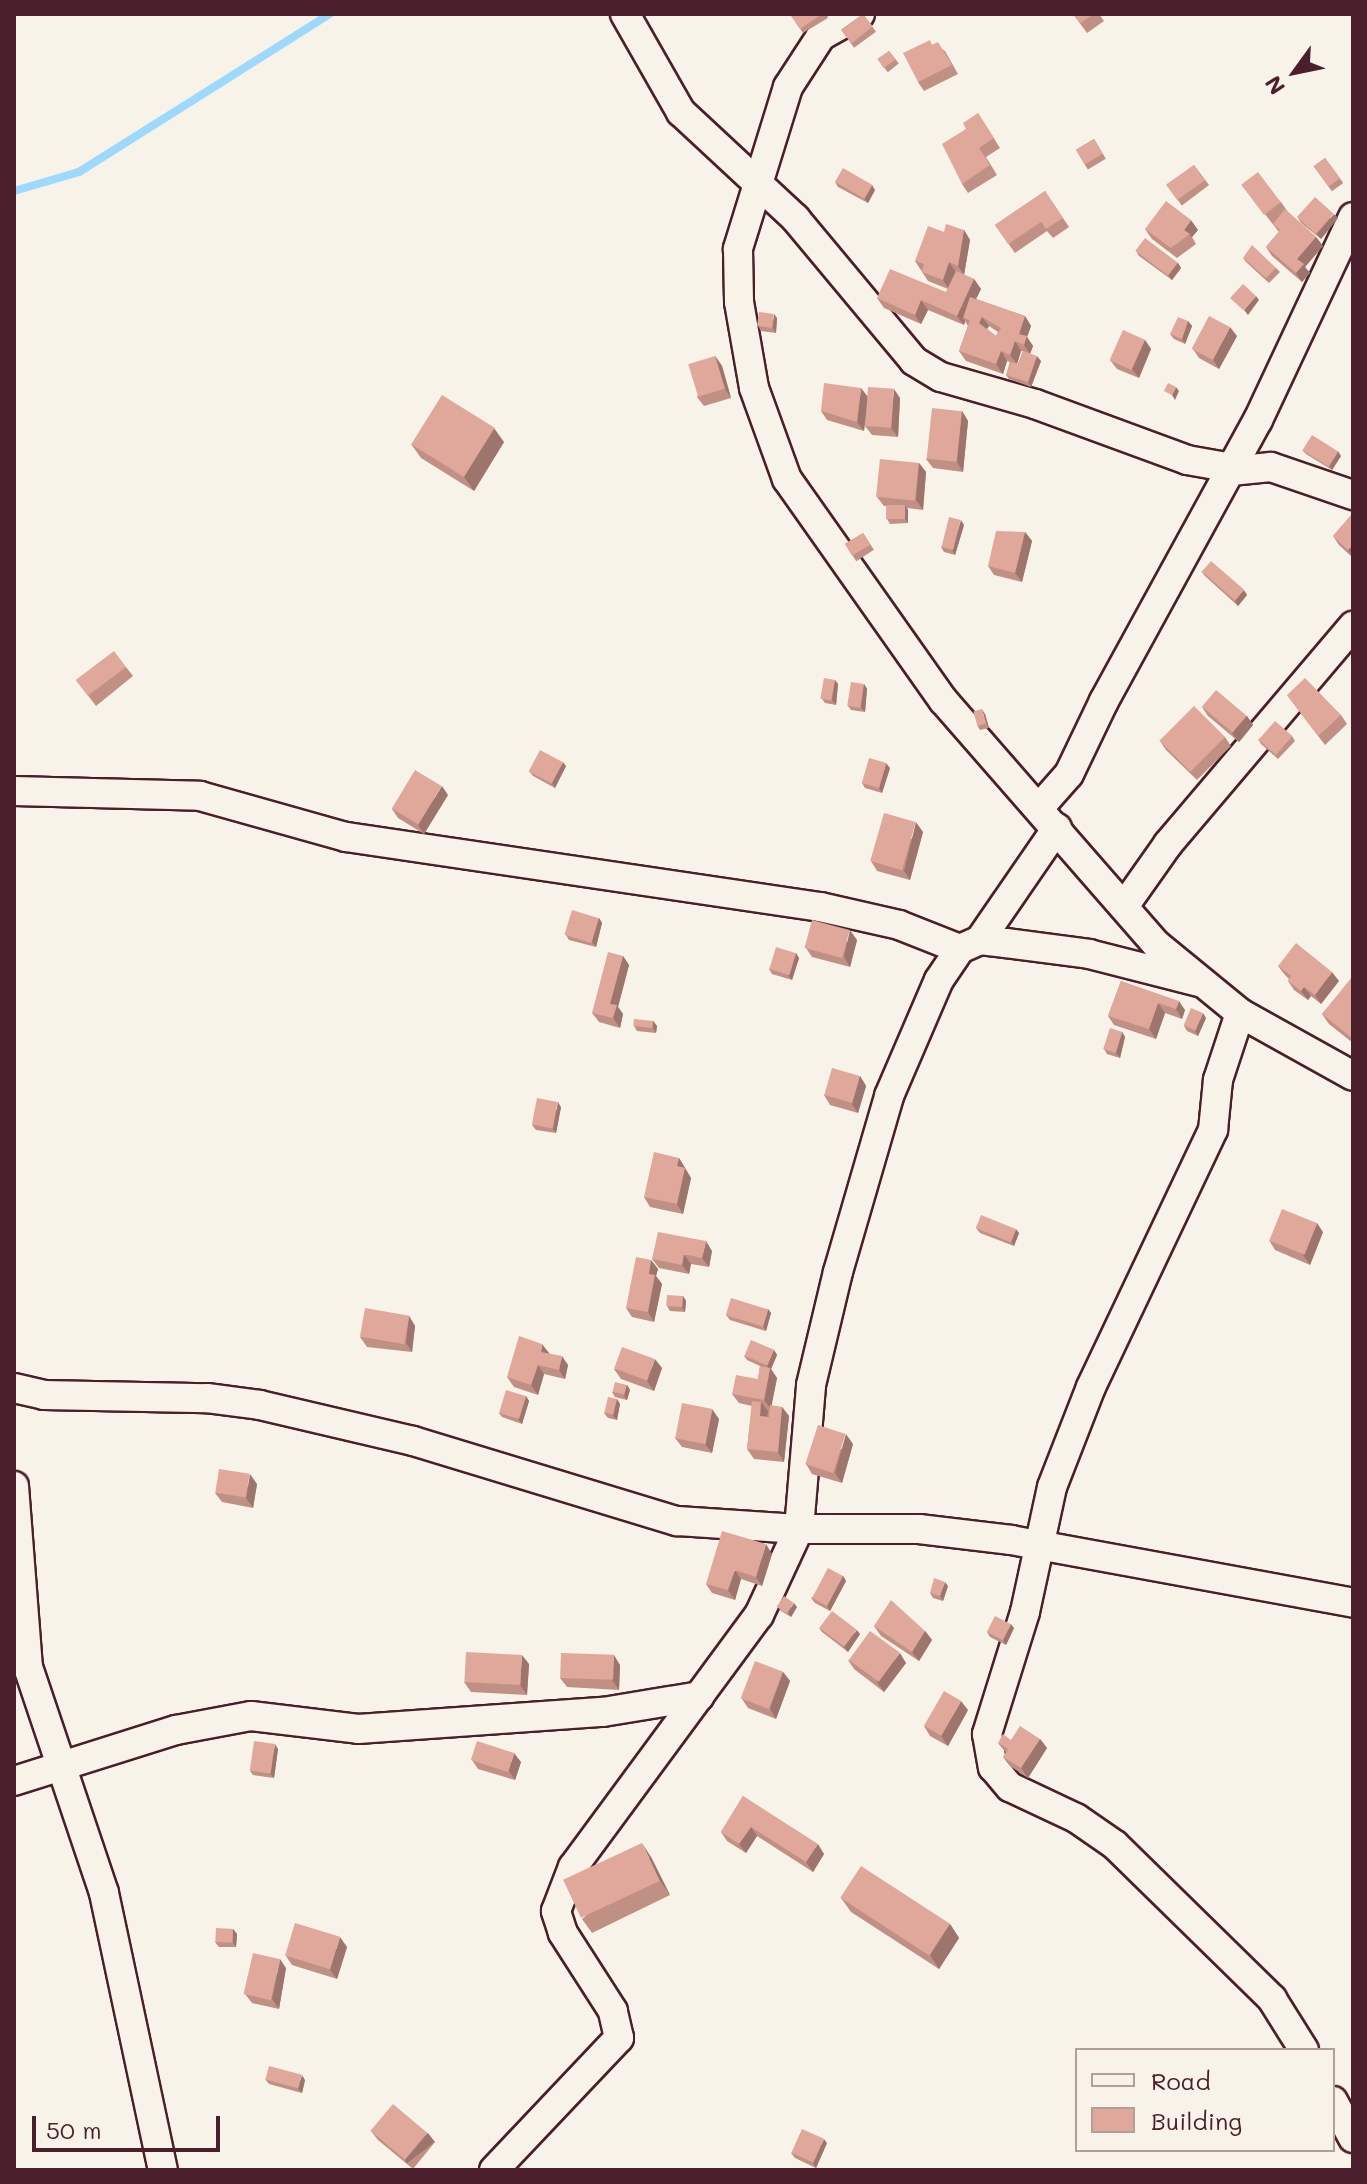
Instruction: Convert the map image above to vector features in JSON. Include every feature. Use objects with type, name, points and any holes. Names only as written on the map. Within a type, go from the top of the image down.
[{"type":"street","points":[[625,14],[681,112],[795,218],[890,336],[914,361],[941,377],[1035,404],[1187,460],[1232,470],[1271,467],[1353,495]]},
{"type":"street","points":[[860,14],[821,36],[807,52],[788,87],[755,183],[738,249],[739,302],[754,388],[787,479],[943,700],[1157,945],[1240,1013],[1353,1076]]},
{"type":"street","points":[[494,2170],[619,2038],[613,2011],[563,1933],[556,1911],[573,1867],[611,1808],[700,1696],[776,1587],[799,1529],[811,1385],[842,1257],[889,1096],[939,980],[970,945],[1048,818],[1104,701],[1232,470],[1353,217]]},
{"type":"street","points":[[1125,905],[1168,844],[1353,626]]},
{"type":"street","points":[[14,791],[200,796],[346,837],[820,907],[970,945],[1089,954],[1199,982]]},
{"type":"street","points":[[1240,1013],[1218,1080],[1213,1130],[1091,1387],[1052,1487],[1025,1612],[987,1734],[993,1767],[1010,1787],[1076,1818],[1115,1845],[1272,1999],[1303,2048]]},
{"type":"street","points":[[14,1388],[44,1395],[207,1398],[260,1405],[413,1441],[677,1521],[799,1529],[919,1529],[1039,1545],[1353,1603]]},
{"type":"street","points":[[14,1486],[28,1667],[104,1893],[163,2170]]},
{"type":"street","points":[[14,1781],[176,1730],[251,1716],[358,1729],[603,1712],[700,1696]]},
{"type":"street","points":[[1335,2105],[1353,2138]]},
{"type":"building","points":[[790,14],[822,14],[800,29]]},
{"type":"building","points":[[863,14],[873,27],[852,43],[842,31]]},
{"type":"building","points":[[1074,14],[1094,14],[1080,23]]},
{"type":"building","points":[[930,40],[932,45],[938,42],[952,65],[918,82],[903,53]]},
{"type":"building","points":[[889,51],[895,60],[884,68],[877,59]]},
{"type":"building","points":[[978,113],[994,138],[979,148],[990,165],[962,184],[942,144],[966,129],[963,123]]},
{"type":"building","points":[[1094,139],[1103,154],[1085,164],[1076,150]]},
{"type":"building","points":[[1325,158],[1340,178],[1329,186],[1314,166]]},
{"type":"building","points":[[1194,165],[1205,181],[1177,200],[1166,185]]},
{"type":"building","points":[[843,168],[872,185],[864,199],[835,182]]},
{"type":"building","points":[[1258,172],[1281,202],[1264,215],[1241,185]]},
{"type":"building","points":[[1045,191],[1063,218],[1046,229],[1041,222],[1008,244],[995,225]]},
{"type":"building","points":[[1315,197],[1334,214],[1316,234],[1297,217]]},
{"type":"building","points":[[1166,201],[1191,220],[1184,230],[1190,234],[1171,248],[1145,229]]},
{"type":"building","points":[[1285,209],[1316,237],[1297,259],[1304,264],[1296,273],[1266,247],[1280,230],[1273,224]]},
{"type":"building","points":[[946,224],[964,230],[958,266],[949,262],[943,280],[922,272],[924,264],[915,261],[928,226],[944,232]]},
{"type":"building","points":[[1145,238],[1178,263],[1168,275],[1135,251]]},
{"type":"building","points":[[1252,245],[1276,268],[1266,278],[1243,258]]},
{"type":"building","points":[[890,269],[946,292],[956,271],[974,279],[957,316],[921,300],[915,315],[877,298]]},
{"type":"building","points":[[1243,284],[1256,296],[1243,310],[1230,298]]},
{"type":"building","points":[[970,297],[1025,316],[1019,334],[1027,336],[1024,345],[1015,341],[1010,355],[1001,351],[996,364],[959,351],[970,320],[963,318]],"holes":[[[982,317],[1001,328],[996,336],[979,323]]]},
{"type":"building","points":[[759,312],[774,314],[772,328],[757,326]]},
{"type":"building","points":[[1209,316],[1230,327],[1213,360],[1192,349]]},
{"type":"building","points":[[1178,317],[1188,321],[1182,339],[1170,334]]},
{"type":"building","points":[[1123,330],[1145,340],[1132,370],[1110,360]]},
{"type":"building","points":[[1023,351],[1037,356],[1028,382],[1006,375],[1011,362],[1018,364]]},
{"type":"building","points":[[715,356],[725,389],[698,397],[688,364]]},
{"type":"building","points":[[824,383],[861,388],[857,422],[821,411]]},
{"type":"building","points":[[1168,383],[1176,387],[1172,395],[1164,391]]},
{"type":"building","points":[[868,387],[894,389],[891,428],[865,426]]},
{"type":"building","points":[[442,395],[495,428],[464,477],[411,444]]},
{"type":"building","points":[[932,408],[962,411],[957,462],[927,459]]},
{"type":"building","points":[[1312,435],[1338,451],[1329,467],[1302,450]]},
{"type":"building","points":[[880,459],[919,463],[915,501],[876,497]]},
{"type":"building","points":[[886,505],[905,505],[905,519],[886,519]]},
{"type":"building","points":[[1353,513],[1353,545],[1348,550],[1333,536]]},
{"type":"building","points":[[949,517],[961,520],[953,550],[942,547]]},
{"type":"building","points":[[996,531],[1025,532],[1015,573],[988,566]]},
{"type":"building","points":[[863,533],[870,545],[852,556],[845,544]]},
{"type":"building","points":[[1211,561],[1244,590],[1235,600],[1202,572]]},
{"type":"building","points":[[114,651],[126,667],[88,696],[76,680]]},
{"type":"building","points":[[824,678],[835,680],[831,701],[820,699]]},
{"type":"building","points":[[1305,678],[1341,715],[1318,736],[1287,695]]},
{"type":"building","points":[[851,682],[864,684],[860,708],[847,706]]},
{"type":"building","points":[[1216,690],[1247,716],[1233,733],[1202,707]]},
{"type":"building","points":[[1194,706],[1225,737],[1190,772],[1159,741]]},
{"type":"building","points":[[982,709],[986,723],[977,726],[973,711]]},
{"type":"building","points":[[1275,721],[1292,736],[1276,755],[1259,740]]},
{"type":"building","points":[[540,750],[563,762],[552,783],[529,771]]},
{"type":"building","points":[[869,758],[886,763],[879,788],[862,783]]},
{"type":"building","points":[[415,770],[442,786],[418,825],[392,809]]},
{"type":"building","points":[[884,813],[916,822],[902,870],[870,861]]},
{"type":"building","points":[[572,910],[599,918],[591,943],[564,935]]},
{"type":"building","points":[[812,920],[850,930],[842,958],[804,948]]},
{"type":"building","points":[[1296,943],[1332,972],[1315,995],[1304,987],[1301,991],[1288,981],[1291,976],[1278,966]]},
{"type":"building","points":[[776,947],[796,953],[789,975],[769,969]]},
{"type":"building","points":[[608,952],[623,956],[610,1004],[617,1005],[613,1018],[592,1013]]},
{"type":"building","points":[[1353,978],[1353,1039],[1322,1014]]},
{"type":"building","points":[[1121,981],[1179,1001],[1176,1009],[1158,1003],[1149,1029],[1108,1016]]},
{"type":"building","points":[[1191,1008],[1203,1013],[1196,1031],[1184,1025]]},
{"type":"building","points":[[634,1019],[653,1021],[652,1028],[633,1026]]},
{"type":"building","points":[[1110,1028],[1122,1032],[1116,1053],[1103,1049]]},
{"type":"building","points":[[832,1068],[860,1076],[852,1103],[824,1095]]},
{"type":"building","points":[[537,1098],[558,1102],[552,1129],[532,1125]]},
{"type":"building","points":[[654,1152],[679,1158],[677,1166],[685,1168],[677,1204],[644,1197]]},
{"type":"building","points":[[1282,1209],[1317,1223],[1304,1255],[1269,1241]]},
{"type":"building","points":[[981,1215],[1016,1229],[1011,1242],[976,1228]]},
{"type":"building","points":[[658,1232],[706,1241],[702,1258],[684,1254],[682,1265],[652,1259]]},
{"type":"building","points":[[636,1257],[651,1260],[649,1274],[655,1275],[648,1312],[626,1308]]},
{"type":"building","points":[[667,1295],[683,1296],[682,1307],[666,1306]]},
{"type":"building","points":[[731,1298],[768,1309],[763,1327],[726,1315]]},
{"type":"building","points":[[365,1308],[409,1316],[404,1344],[360,1337]]},
{"type":"building","points":[[519,1336],[542,1344],[541,1352],[562,1356],[559,1370],[538,1365],[531,1385],[507,1377]]},
{"type":"building","points":[[751,1340],[774,1350],[767,1365],[744,1356]]},
{"type":"building","points":[[622,1347],[655,1359],[647,1381],[614,1369]]},
{"type":"building","points":[[760,1366],[770,1368],[764,1400],[732,1394],[736,1375],[758,1379]]},
{"type":"building","points":[[615,1382],[627,1385],[624,1395],[613,1392]]},
{"type":"building","points":[[506,1390],[526,1396],[519,1419],[499,1413]]},
{"type":"building","points":[[608,1397],[617,1399],[613,1415],[604,1413]]},
{"type":"building","points":[[752,1401],[761,1402],[760,1416],[769,1417],[770,1405],[782,1407],[778,1452],[747,1449]]},
{"type":"building","points":[[682,1403],[712,1409],[706,1444],[675,1438]]},
{"type":"building","points":[[818,1425],[846,1434],[833,1473],[805,1464]]},
{"type":"building","points":[[219,1469],[250,1474],[246,1498],[215,1493]]},
{"type":"building","points":[[722,1531],[766,1544],[756,1577],[735,1570],[728,1590],[706,1584]]},
{"type":"building","points":[[828,1568],[843,1576],[827,1606],[812,1598]]},
{"type":"building","points":[[934,1578],[945,1582],[940,1596],[930,1593]]},
{"type":"building","points":[[784,1596],[794,1603],[786,1614],[777,1607]]},
{"type":"building","points":[[891,1600],[925,1631],[912,1652],[874,1626]]},
{"type":"building","points":[[832,1611],[857,1630],[844,1646],[819,1628]]},
{"type":"building","points":[[995,1616],[1011,1624],[1003,1640],[987,1632]]},
{"type":"building","points":[[870,1631],[900,1653],[879,1682],[849,1660]]},
{"type":"building","points":[[466,1652],[522,1655],[520,1685],[464,1682]]},
{"type":"building","points":[[561,1653],[614,1655],[613,1680],[560,1678]]},
{"type":"building","points":[[755,1661],[783,1672],[769,1709],[741,1698]]},
{"type":"building","points":[[944,1691],[961,1701],[941,1736],[924,1726]]},
{"type":"building","points":[[1020,1726],[1040,1739],[1021,1768],[1003,1757],[1008,1749],[998,1743],[1003,1734],[1011,1740]]},
{"type":"building","points":[[254,1741],[275,1744],[271,1774],[250,1771]]},
{"type":"building","points":[[477,1741],[514,1753],[508,1772],[471,1760]]},
{"type":"building","points":[[743,1796],[818,1844],[806,1862],[751,1827],[739,1844],[721,1832]]},
{"type":"building","points":[[642,1843],[660,1881],[581,1918],[563,1880]]},
{"type":"building","points":[[861,1866],[950,1924],[929,1956],[840,1898]]},
{"type":"building","points":[[295,1923],[340,1937],[330,1969],[285,1956]]},
{"type":"building","points":[[216,1928],[233,1929],[232,1943],[215,1942]]},
{"type":"building","points":[[253,1953],[280,1959],[271,2000],[244,1994]]},
{"type":"building","points":[[269,2066],[302,2075],[298,2088],[265,2080]]},
{"type":"building","points":[[393,2104],[427,2133],[405,2160],[371,2131]]},
{"type":"building","points":[[802,2129],[824,2139],[813,2163],[791,2153]]},
{"type":"waterway","points":[[14,191],[79,172],[330,14]]}]
